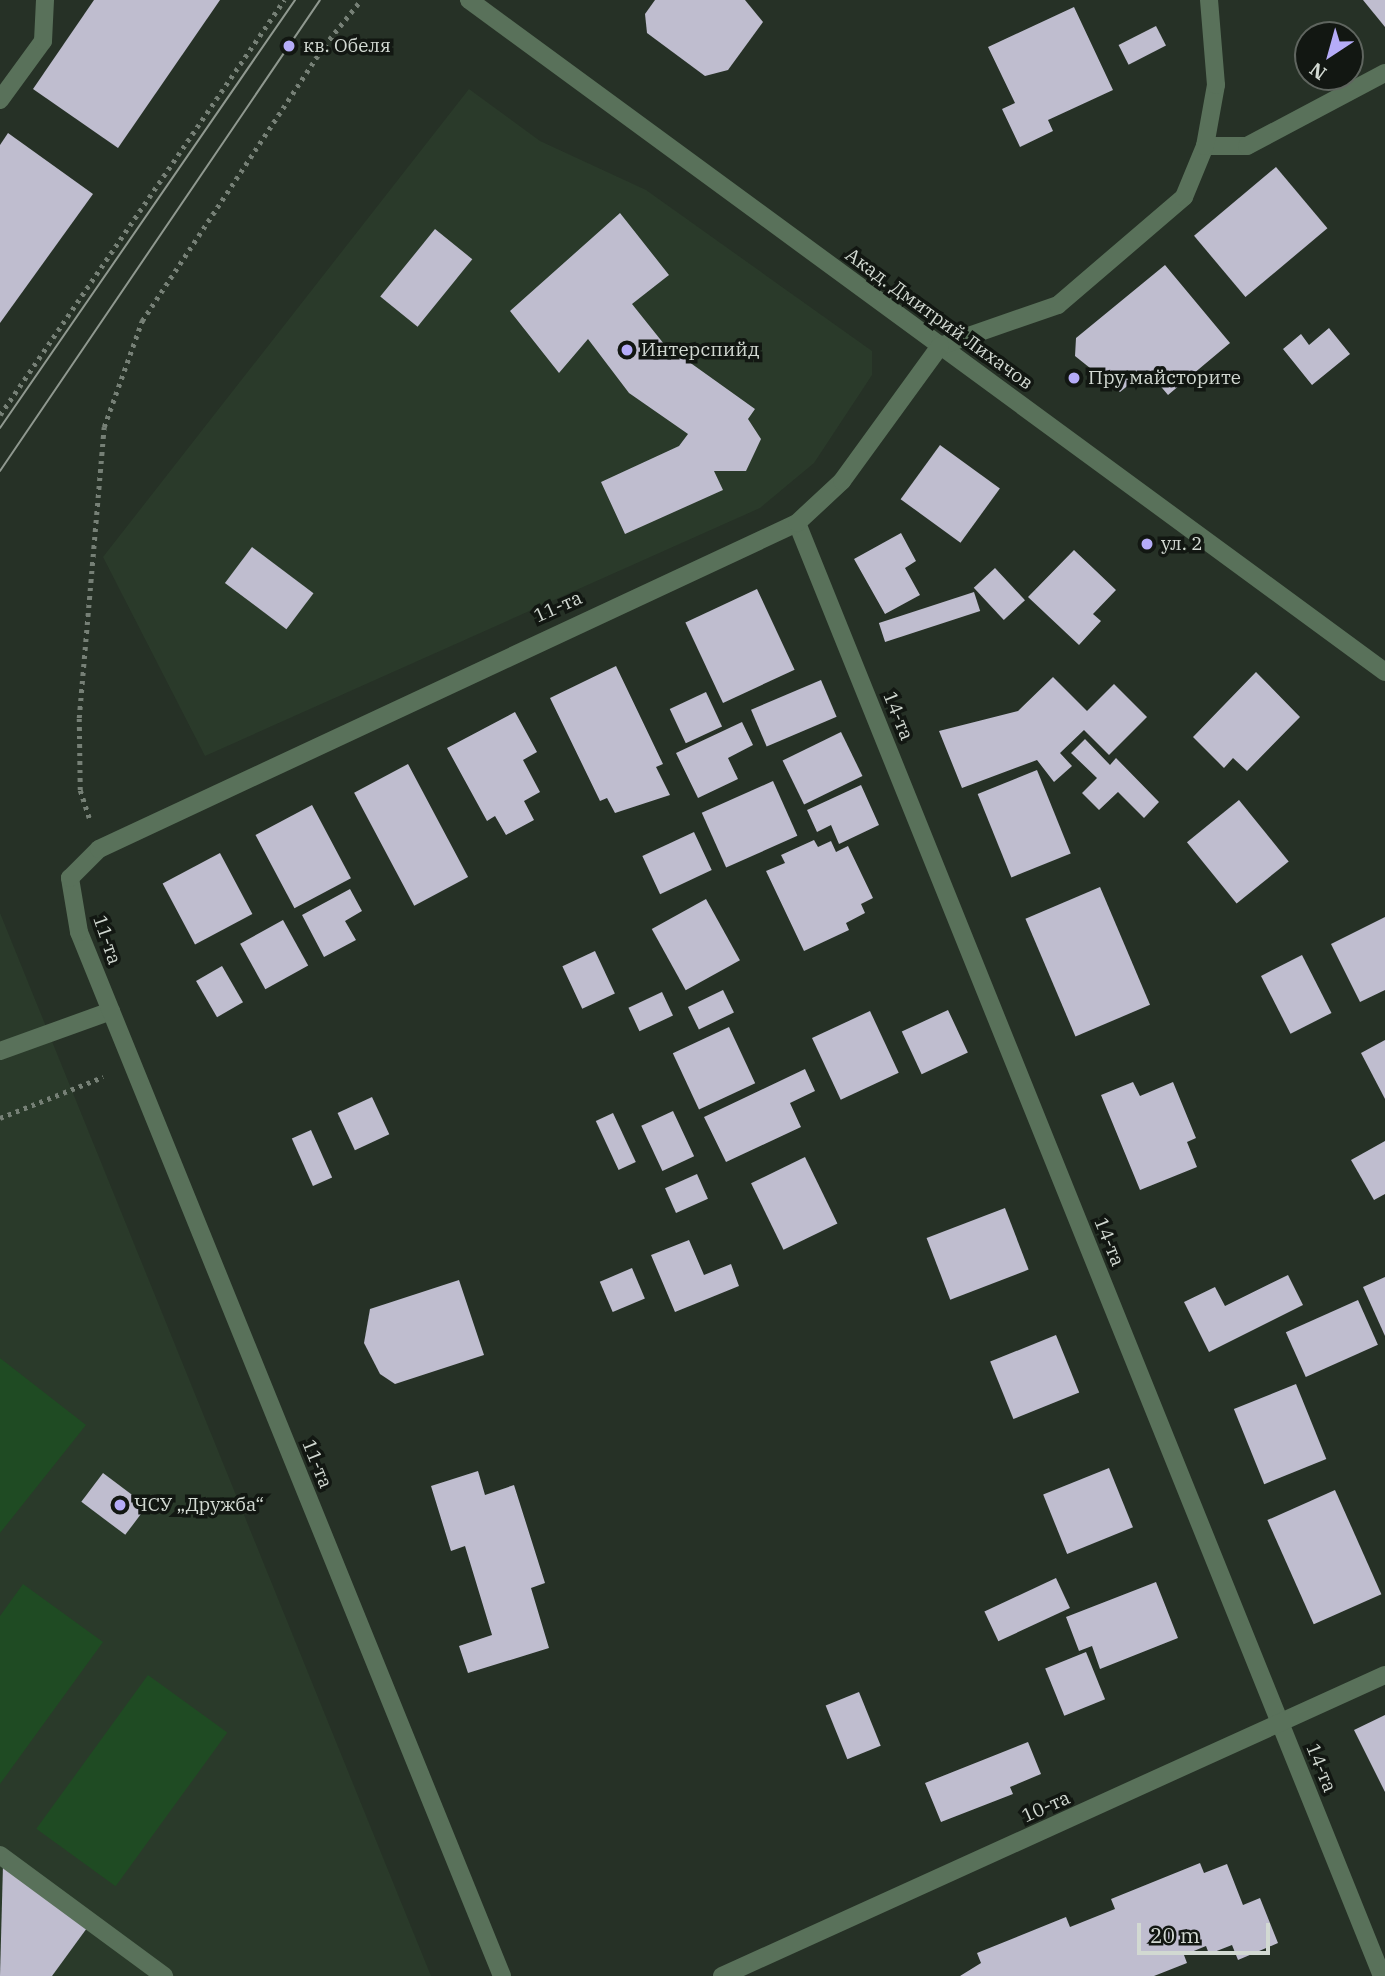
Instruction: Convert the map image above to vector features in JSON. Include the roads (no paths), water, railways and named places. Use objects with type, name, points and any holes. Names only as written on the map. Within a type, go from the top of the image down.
[{"type":"street","points":[[0,100],[43,41],[45,0]]},
{"type":"street","name":"Акад. Дмитрий Лихачов","points":[[469,0],[1385,672]]},
{"type":"street","points":[[940,346],[1058,305],[1184,197],[1205,146],[1216,85],[1209,0]]},
{"type":"street","points":[[1205,146],[1247,146],[1385,73]]},
{"type":"street","name":"11-та","points":[[502,1976],[79,932],[70,878],[99,849],[797,523],[842,481],[940,346]]},
{"type":"street","name":"14-та","points":[[797,523],[1382,1976]]},
{"type":"street","points":[[0,1051],[111,1011]]},
{"type":"street","name":"10-та","points":[[723,1976],[1385,1675]]},
{"type":"street","points":[[0,1855],[163,1976]]},
{"type":"tram line","points":[[0,428],[295,0]]},
{"type":"tram line","points":[[0,471],[320,0]]},
{"type":"place","name":"кв. Обеля","points":[[289,46]]},
{"type":"place","name":"Интерспийд","points":[[627,350]]},
{"type":"place","name":"Пру майсторите","points":[[1074,378]]},
{"type":"place","name":"ул. 2","points":[[1147,544]]},
{"type":"place","name":"ЧСУ „Дружба“","points":[[120,1505]]}]
